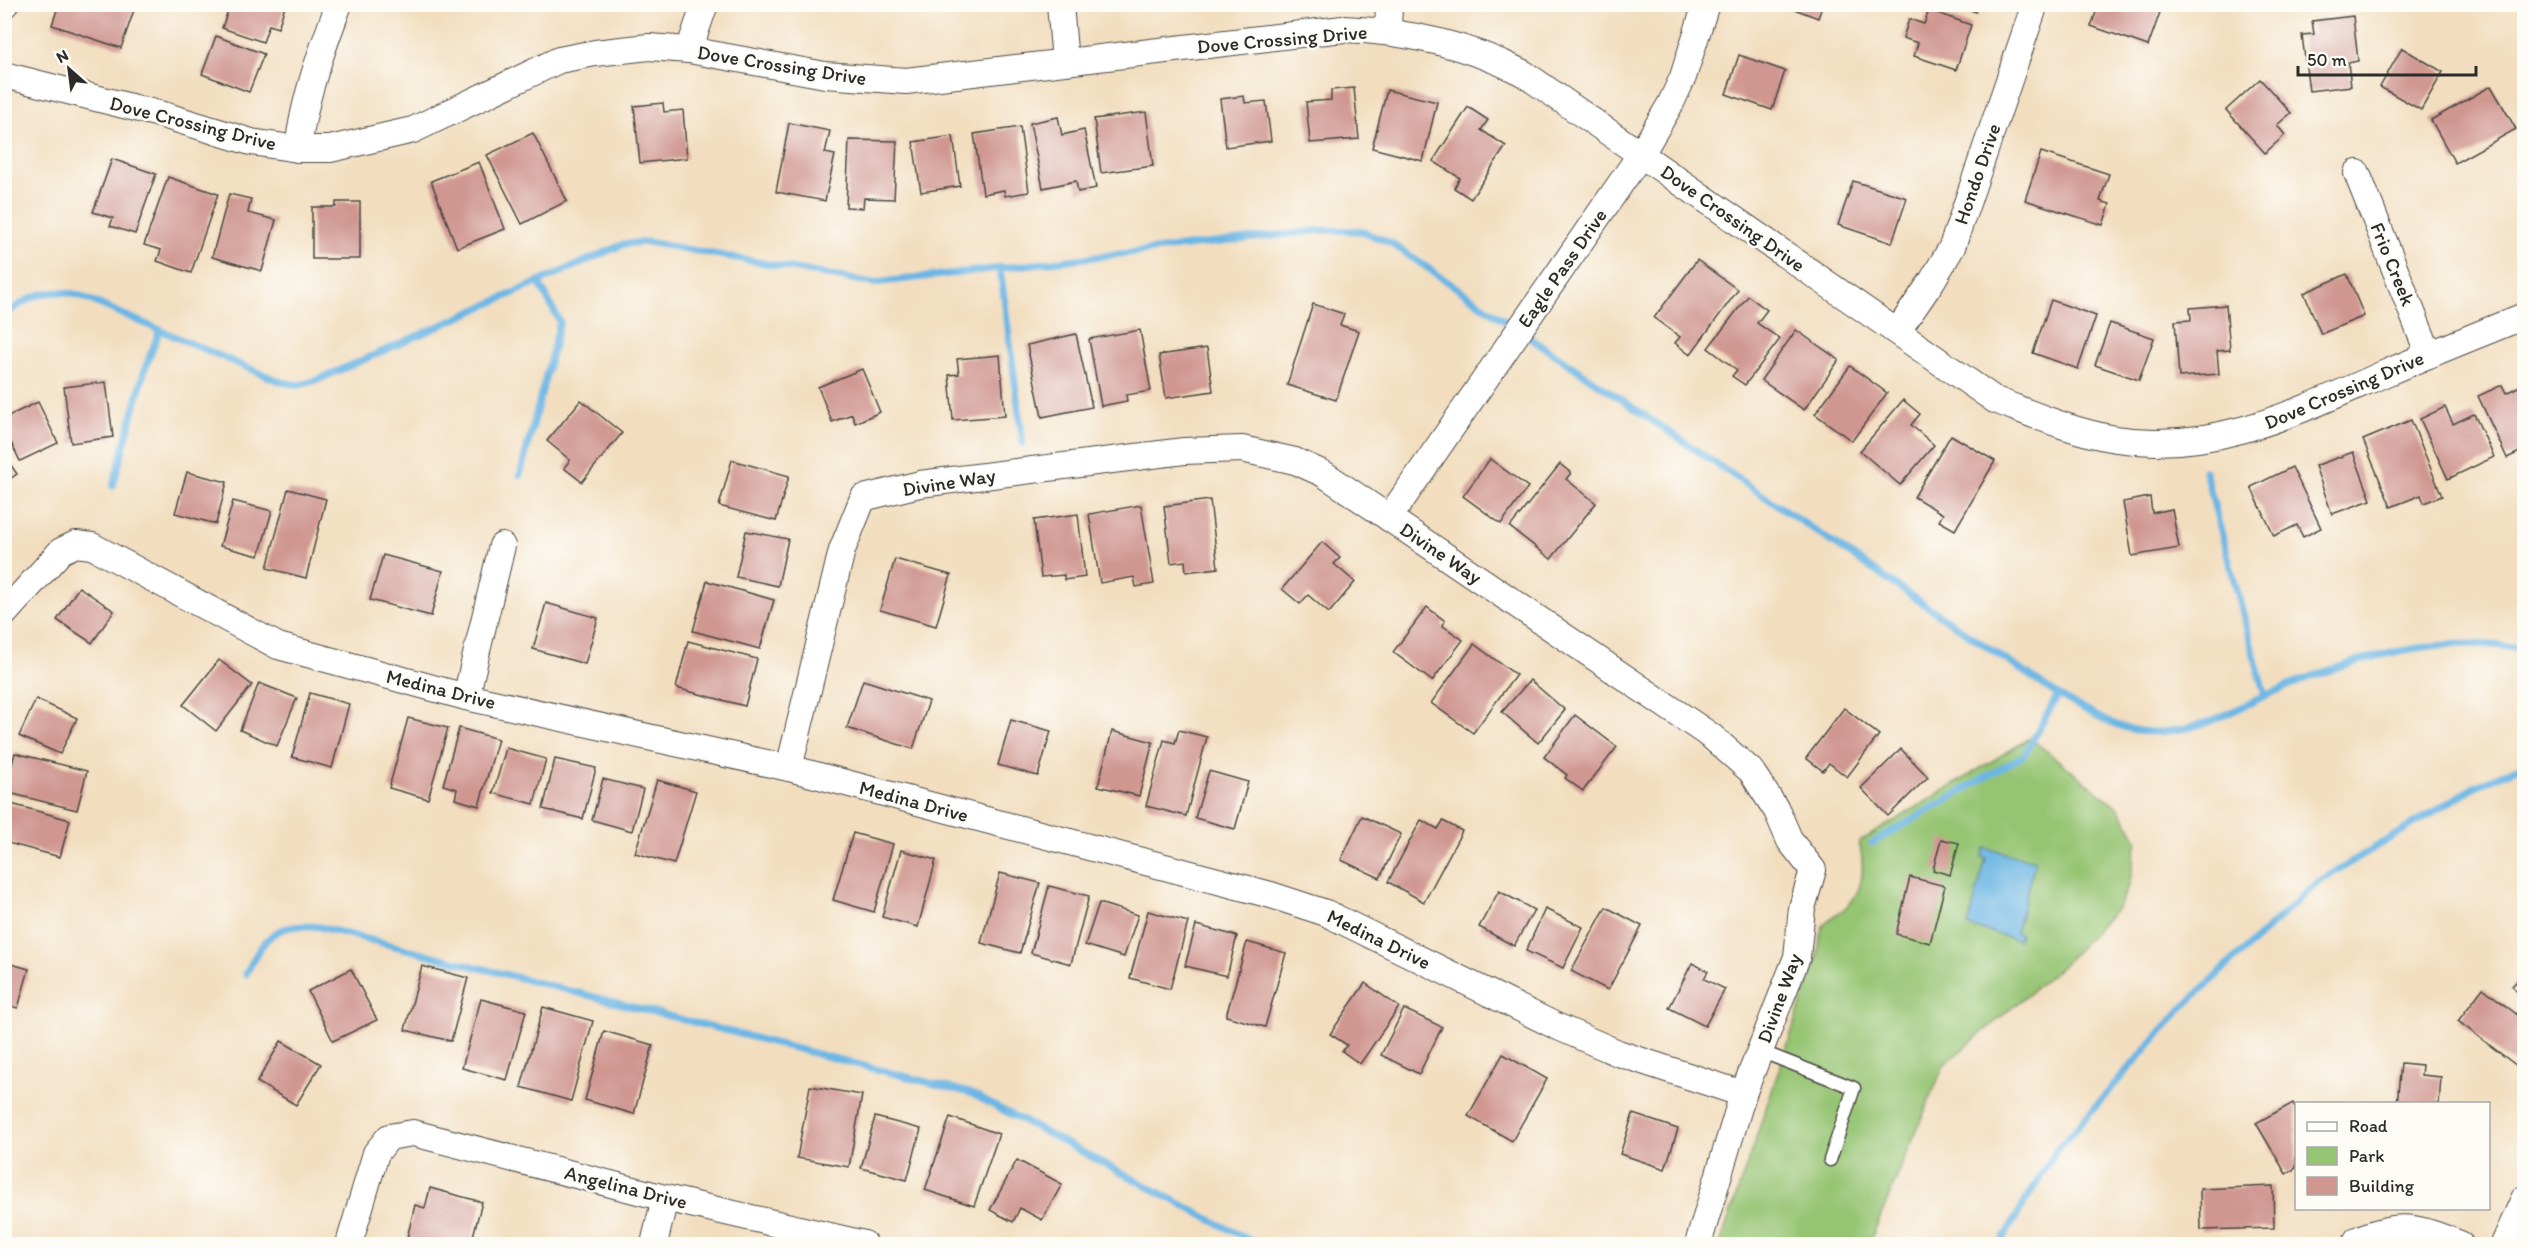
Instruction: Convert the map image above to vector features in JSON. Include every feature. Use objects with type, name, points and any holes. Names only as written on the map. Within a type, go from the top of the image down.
[{"type":"street","points":[[298,149],[302,115],[312,75],[339,4]]},
{"type":"street","points":[[689,50],[705,4]]},
{"type":"street","points":[[1060,4],[1065,62]]},
{"type":"street","points":[[1388,31],[1389,4]]},
{"type":"street","name":"Eagle Pass Drive","points":[[1389,518],[1641,154],[1683,77],[1706,4]]},
{"type":"street","name":"Hondo Drive","points":[[1898,332],[1952,247],[2035,4]]},
{"type":"street","name":"Dove Crossing Drive","points":[[4,75],[163,115],[251,142],[298,149],[330,149],[413,130],[559,60],[595,53],[649,47],[689,50],[825,75],[880,81],[906,81],[1343,29],[1388,31],[1453,45],[1492,58],[1522,73],[1995,400],[2066,428],[2116,439],[2162,442],[2214,437],[2274,422],[2524,316]]},
{"type":"street","name":"Frio Creek","points":[[2357,172],[2429,355]]},
{"type":"street","name":"Divine Way","points":[[789,768],[842,550],[863,498],[932,482],[1184,451],[1242,449],[1295,461],[1324,474],[1711,736],[1751,771],[1777,811],[1790,841],[1813,870],[1802,908],[1797,957],[1743,1094],[1698,1245]]},
{"type":"street","name":"Medina Drive","points":[[4,614],[51,559],[76,544],[92,546],[109,553],[245,630],[278,646],[466,697],[789,768],[1271,895],[1326,913],[1566,1031],[1618,1053],[1743,1094]]},
{"type":"street","points":[[466,697],[502,546]]},
{"type":"street","name":"Angelina Drive","points":[[349,1245],[376,1153],[389,1137],[413,1133],[665,1198],[864,1245]]},
{"type":"street","points":[[654,1245],[665,1198]]},
{"type":"street","points":[[2504,1245],[2524,1199]]},
{"type":"street","points":[[2357,1240],[2382,1229],[2409,1227],[2430,1232],[2460,1245]]},
{"type":"lane","points":[[1760,1051],[1854,1088],[1830,1160]]},
{"type":"green space","points":[[2030,738],[2119,808],[2137,840],[2130,882],[2120,905],[2065,963],[1944,1065],[1869,1244],[1720,1244],[1818,954],[1823,926],[1852,901],[1860,886],[1862,860],[1859,842]]},
{"type":"water","points":[[1985,848],[2035,861],[2016,933],[2020,934],[2018,940],[1968,926],[1986,858],[1982,857]]},
{"type":"building","points":[[59,4],[118,4],[134,10],[121,48],[52,25]]},
{"type":"building","points":[[230,4],[282,4],[285,6],[278,28],[269,25],[263,42],[222,28]]},
{"type":"building","points":[[1781,4],[1823,4],[1818,18]]},
{"type":"building","points":[[1953,4],[1978,4],[1976,12]]},
{"type":"building","points":[[2099,4],[2163,4],[2148,46],[2091,26]]},
{"type":"building","points":[[1929,10],[1971,25],[1956,70],[1914,56],[1918,43],[1903,38],[1909,19],[1924,24]]},
{"type":"building","points":[[2353,16],[2358,61],[2348,63],[2351,86],[2309,91],[2302,35],[2314,34],[2312,21]]},
{"type":"building","points":[[216,36],[264,54],[249,92],[202,74]]},
{"type":"building","points":[[2402,48],[2443,72],[2421,110],[2380,87]]},
{"type":"building","points":[[1739,55],[1785,71],[1772,110],[1726,94]]},
{"type":"building","points":[[2260,79],[2291,113],[2277,125],[2285,135],[2265,153],[2226,110]]},
{"type":"building","points":[[2491,86],[2516,129],[2455,163],[2431,120]]},
{"type":"building","points":[[1354,88],[1359,139],[1310,143],[1306,102],[1331,100],[1331,90]]},
{"type":"building","points":[[1387,90],[1437,102],[1423,161],[1372,148]]},
{"type":"building","points":[[1244,96],[1245,103],[1266,101],[1271,141],[1226,147],[1220,99]]},
{"type":"building","points":[[663,103],[664,112],[683,110],[687,158],[640,163],[634,106]]},
{"type":"building","points":[[1468,107],[1488,120],[1481,130],[1506,146],[1471,199],[1454,188],[1460,178],[1433,161]]},
{"type":"building","points":[[1146,112],[1153,166],[1101,173],[1094,119]]},
{"type":"building","points":[[1058,117],[1062,135],[1084,130],[1096,188],[1078,192],[1076,181],[1043,188],[1030,123]]},
{"type":"building","points":[[789,123],[830,131],[825,153],[835,155],[825,201],[776,192]]},
{"type":"building","points":[[1020,127],[1029,192],[1005,196],[1004,190],[983,194],[974,134]]},
{"type":"building","points":[[533,133],[567,201],[522,224],[487,155]]},
{"type":"building","points":[[953,136],[960,186],[921,192],[913,142]]},
{"type":"building","points":[[849,140],[897,141],[894,199],[864,198],[863,208],[846,207]]},
{"type":"building","points":[[2041,152],[2109,174],[2100,201],[2110,204],[2103,225],[2025,200]]},
{"type":"building","points":[[112,159],[156,174],[135,234],[110,226],[113,218],[93,212]]},
{"type":"building","points":[[479,162],[505,229],[457,248],[431,181]]},
{"type":"building","points":[[168,177],[218,194],[191,273],[157,261],[161,250],[144,245]]},
{"type":"building","points":[[1853,181],[1907,198],[1892,243],[1838,225]]},
{"type":"building","points":[[229,194],[251,199],[248,213],[276,220],[262,271],[212,257]]},
{"type":"building","points":[[336,202],[360,202],[360,259],[312,259],[312,207],[336,207]]},
{"type":"building","points":[[1697,260],[1738,290],[1690,355],[1675,343],[1680,337],[1654,318]]},
{"type":"building","points":[[2347,274],[2364,316],[2321,334],[2304,293]]},
{"type":"building","points":[[1748,296],[1767,310],[1757,323],[1780,339],[1745,385],[1732,376],[1737,370],[1708,348]]},
{"type":"building","points":[[2051,300],[2096,316],[2078,369],[2033,353]]},
{"type":"building","points":[[1313,304],[1344,314],[1340,325],[1359,331],[1336,400],[1287,385]]},
{"type":"building","points":[[2226,305],[2230,350],[2217,351],[2219,374],[2179,377],[2175,321],[2191,320],[2190,308]]},
{"type":"building","points":[[2110,323],[2154,338],[2139,380],[2095,365]]},
{"type":"building","points":[[1140,330],[1151,391],[1126,395],[1127,401],[1101,406],[1089,339]]},
{"type":"building","points":[[1796,330],[1839,360],[1804,410],[1761,380]]},
{"type":"building","points":[[1076,334],[1092,407],[1042,417],[1027,345]]},
{"type":"building","points":[[1207,348],[1213,391],[1166,398],[1159,355]]},
{"type":"building","points":[[1000,355],[1005,416],[953,420],[949,375],[959,374],[957,359]]},
{"type":"building","points":[[1850,366],[1887,393],[1852,441],[1815,414]]},
{"type":"building","points":[[862,369],[880,412],[855,423],[852,414],[832,422],[818,387]]},
{"type":"building","points":[[106,382],[113,437],[71,443],[64,387]]},
{"type":"building","points":[[2524,384],[2524,450],[2507,458],[2478,396],[2502,385],[2506,393]]},
{"type":"building","points":[[581,400],[622,433],[582,482],[564,468],[570,460],[547,441]]},
{"type":"building","points":[[1903,400],[1920,414],[1911,425],[1934,445],[1900,485],[1860,451]]},
{"type":"building","points":[[38,402],[58,443],[20,461],[4,428],[4,418]]},
{"type":"building","points":[[2445,407],[2453,424],[2474,414],[2494,457],[2448,479],[2420,419]]},
{"type":"building","points":[[2411,420],[2442,496],[2424,503],[2421,495],[2391,507],[2363,440]]},
{"type":"building","points":[[1951,435],[1995,461],[1955,530],[1939,521],[1943,514],[1914,497]]},
{"type":"building","points":[[2353,452],[2371,500],[2332,514],[2315,466]]},
{"type":"building","points":[[4,455],[17,474],[4,483]]},
{"type":"building","points":[[1490,459],[1528,487],[1501,524],[1463,496]]},
{"type":"building","points":[[732,460],[789,476],[776,521],[719,506]]},
{"type":"building","points":[[1560,464],[1571,473],[1566,479],[1596,503],[1551,559],[1510,527]]},
{"type":"building","points":[[2292,467],[2321,528],[2303,537],[2297,525],[2274,536],[2251,487]]},
{"type":"building","points":[[187,472],[227,482],[216,524],[175,513]]},
{"type":"building","points":[[288,489],[326,499],[306,578],[267,568]]},
{"type":"building","points":[[2150,497],[2152,513],[2172,509],[2179,548],[2132,556],[2123,502]]},
{"type":"building","points":[[1210,500],[1218,568],[1186,572],[1185,561],[1171,563],[1164,506]]},
{"type":"building","points":[[233,501],[272,511],[259,556],[220,546]]},
{"type":"building","points":[[1141,505],[1154,584],[1136,587],[1134,577],[1100,583],[1089,514]]},
{"type":"building","points":[[1078,514],[1085,577],[1064,580],[1064,575],[1041,577],[1034,520]]},
{"type":"building","points":[[746,531],[788,539],[778,586],[736,577]]},
{"type":"building","points":[[1322,542],[1340,558],[1334,564],[1355,582],[1329,613],[1308,595],[1300,604],[1282,589]]},
{"type":"building","points":[[383,555],[443,571],[431,616],[370,600]]},
{"type":"building","points":[[895,559],[951,575],[936,626],[880,610]]},
{"type":"building","points":[[707,581],[774,600],[760,649],[693,631]]},
{"type":"building","points":[[79,587],[114,611],[92,643],[57,620]]},
{"type":"building","points":[[546,603],[598,618],[585,664],[533,649]]},
{"type":"building","points":[[1427,607],[1445,621],[1442,625],[1463,640],[1432,681],[1393,652]]},
{"type":"building","points":[[688,641],[757,659],[745,706],[676,688]]},
{"type":"building","points":[[1474,644],[1516,675],[1473,733],[1431,703]]},
{"type":"building","points":[[219,660],[252,685],[216,731],[183,705]]},
{"type":"building","points":[[863,680],[929,701],[913,749],[847,728]]},
{"type":"building","points":[[1530,680],[1565,710],[1538,743],[1502,712]]},
{"type":"building","points":[[259,683],[297,698],[277,746],[240,730]]},
{"type":"building","points":[[310,693],[349,704],[332,768],[292,757]]},
{"type":"building","points":[[36,699],[77,718],[60,754],[19,736]]},
{"type":"building","points":[[1844,708],[1879,735],[1847,777],[1829,763],[1823,771],[1806,758]]},
{"type":"building","points":[[1575,715],[1617,747],[1583,791],[1565,778],[1567,775],[1544,757]]},
{"type":"building","points":[[408,718],[448,728],[428,799],[389,788]]},
{"type":"building","points":[[1011,720],[1051,731],[1038,776],[998,765]]},
{"type":"building","points":[[459,728],[498,739],[479,806],[455,799],[457,789],[443,785]]},
{"type":"building","points":[[1179,730],[1207,737],[1186,816],[1146,806],[1164,740],[1175,743]]},
{"type":"building","points":[[1112,731],[1153,742],[1139,796],[1098,786]]},
{"type":"building","points":[[506,748],[546,759],[534,804],[493,793]]},
{"type":"building","points":[[1901,749],[1928,777],[1888,816],[1861,788]]},
{"type":"building","points":[[15,753],[87,771],[77,810],[5,792]]},
{"type":"building","points":[[555,759],[596,768],[583,819],[543,809]]},
{"type":"building","points":[[1209,771],[1248,782],[1235,829],[1195,818]]},
{"type":"building","points":[[603,779],[643,789],[632,831],[592,820]]},
{"type":"building","points":[[657,780],[696,791],[674,864],[635,853]]},
{"type":"building","points":[[4,802],[70,820],[60,857],[4,842]]},
{"type":"building","points":[[1362,816],[1401,834],[1380,878],[1341,860]]},
{"type":"building","points":[[1421,820],[1438,829],[1443,821],[1462,831],[1424,902],[1388,882]]},
{"type":"building","points":[[853,833],[893,844],[874,912],[833,900]]},
{"type":"building","points":[[1941,839],[1959,843],[1950,875],[1933,870]]},
{"type":"building","points":[[901,850],[936,860],[918,927],[882,917]]},
{"type":"building","points":[[1000,873],[1040,883],[1020,953],[981,943]]},
{"type":"building","points":[[1910,877],[1945,886],[1930,943],[1896,934]]},
{"type":"building","points":[[1049,886],[1089,896],[1071,964],[1031,953]]},
{"type":"building","points":[[1499,891],[1534,910],[1514,946],[1479,927]]},
{"type":"building","points":[[1099,903],[1138,915],[1124,957],[1085,945]]},
{"type":"building","points":[[1606,907],[1642,926],[1608,990],[1571,971]]},
{"type":"building","points":[[1545,909],[1583,927],[1563,968],[1526,951]]},
{"type":"building","points":[[1148,911],[1188,922],[1170,989],[1130,978]]},
{"type":"building","points":[[1196,925],[1237,936],[1227,976],[1185,966]]},
{"type":"building","points":[[1247,942],[1286,953],[1265,1027],[1226,1016]]},
{"type":"building","points":[[4,962],[29,969],[18,1008],[4,1004]]},
{"type":"building","points":[[1692,963],[1708,971],[1704,979],[1725,989],[1705,1026],[1669,1008]]},
{"type":"building","points":[[422,966],[468,978],[451,1041],[405,1030]]},
{"type":"building","points":[[351,969],[377,1020],[333,1041],[308,991]]},
{"type":"building","points":[[2524,974],[2524,1000],[2512,986]]},
{"type":"building","points":[[1365,983],[1399,1007],[1360,1064],[1342,1051],[1347,1045],[1330,1034]]},
{"type":"building","points":[[2483,988],[2524,1020],[2524,1056],[2517,1066],[2458,1021]]},
{"type":"building","points":[[481,999],[526,1011],[507,1080],[462,1068]]},
{"type":"building","points":[[543,1007],[593,1021],[571,1101],[521,1087]]},
{"type":"building","points":[[1404,1009],[1442,1027],[1419,1074],[1381,1055]]},
{"type":"building","points":[[604,1031],[653,1045],[634,1114],[585,1100]]},
{"type":"building","points":[[281,1041],[321,1064],[296,1105],[257,1082]]},
{"type":"building","points":[[1503,1054],[1547,1079],[1512,1141],[1468,1116]]},
{"type":"building","points":[[2401,1063],[2422,1065],[2421,1075],[2441,1077],[2439,1102],[2397,1102]]},
{"type":"building","points":[[810,1086],[862,1095],[849,1167],[797,1158]]},
{"type":"building","points":[[2293,1103],[2295,1107],[2295,1169],[2286,1174],[2256,1123]]},
{"type":"building","points":[[1633,1114],[1678,1129],[1665,1169],[1620,1154]]},
{"type":"building","points":[[875,1117],[921,1129],[907,1180],[861,1168]]},
{"type":"building","points":[[950,1117],[999,1134],[974,1206],[925,1190]]},
{"type":"building","points":[[1017,1160],[1062,1184],[1042,1220],[1020,1208],[1013,1222],[990,1210]]},
{"type":"building","points":[[2273,1186],[2274,1228],[2201,1230],[2200,1189]]},
{"type":"building","points":[[430,1188],[482,1202],[471,1244],[406,1242],[415,1205],[425,1208]]},
{"type":"waterway","points":[[4,315],[39,295],[56,292],[78,295],[281,382],[300,385],[320,379],[624,244],[647,242],[873,283],[1323,230],[1361,231],[1391,243],[1514,327]]},
{"type":"waterway","points":[[1000,267],[1023,443]]},
{"type":"waterway","points":[[520,475],[560,322],[538,281]]},
{"type":"waterway","points":[[113,486],[145,369],[160,329]]},
{"type":"waterway","points":[[1523,333],[2058,695],[2119,726],[2145,732],[2189,728],[2214,720],[2326,671],[2392,653],[2459,644],[2492,645],[2524,650]]},
{"type":"waterway","points":[[2205,471],[2265,696]]},
{"type":"waterway","points":[[1872,843],[2024,755],[2058,695]]},
{"type":"waterway","points":[[2000,1244],[2055,1152],[2185,1005],[2318,882],[2476,786],[2524,765]]},
{"type":"waterway","points":[[246,974],[259,950],[274,934],[282,929],[293,927],[320,927],[970,1093],[1257,1244]]}]
